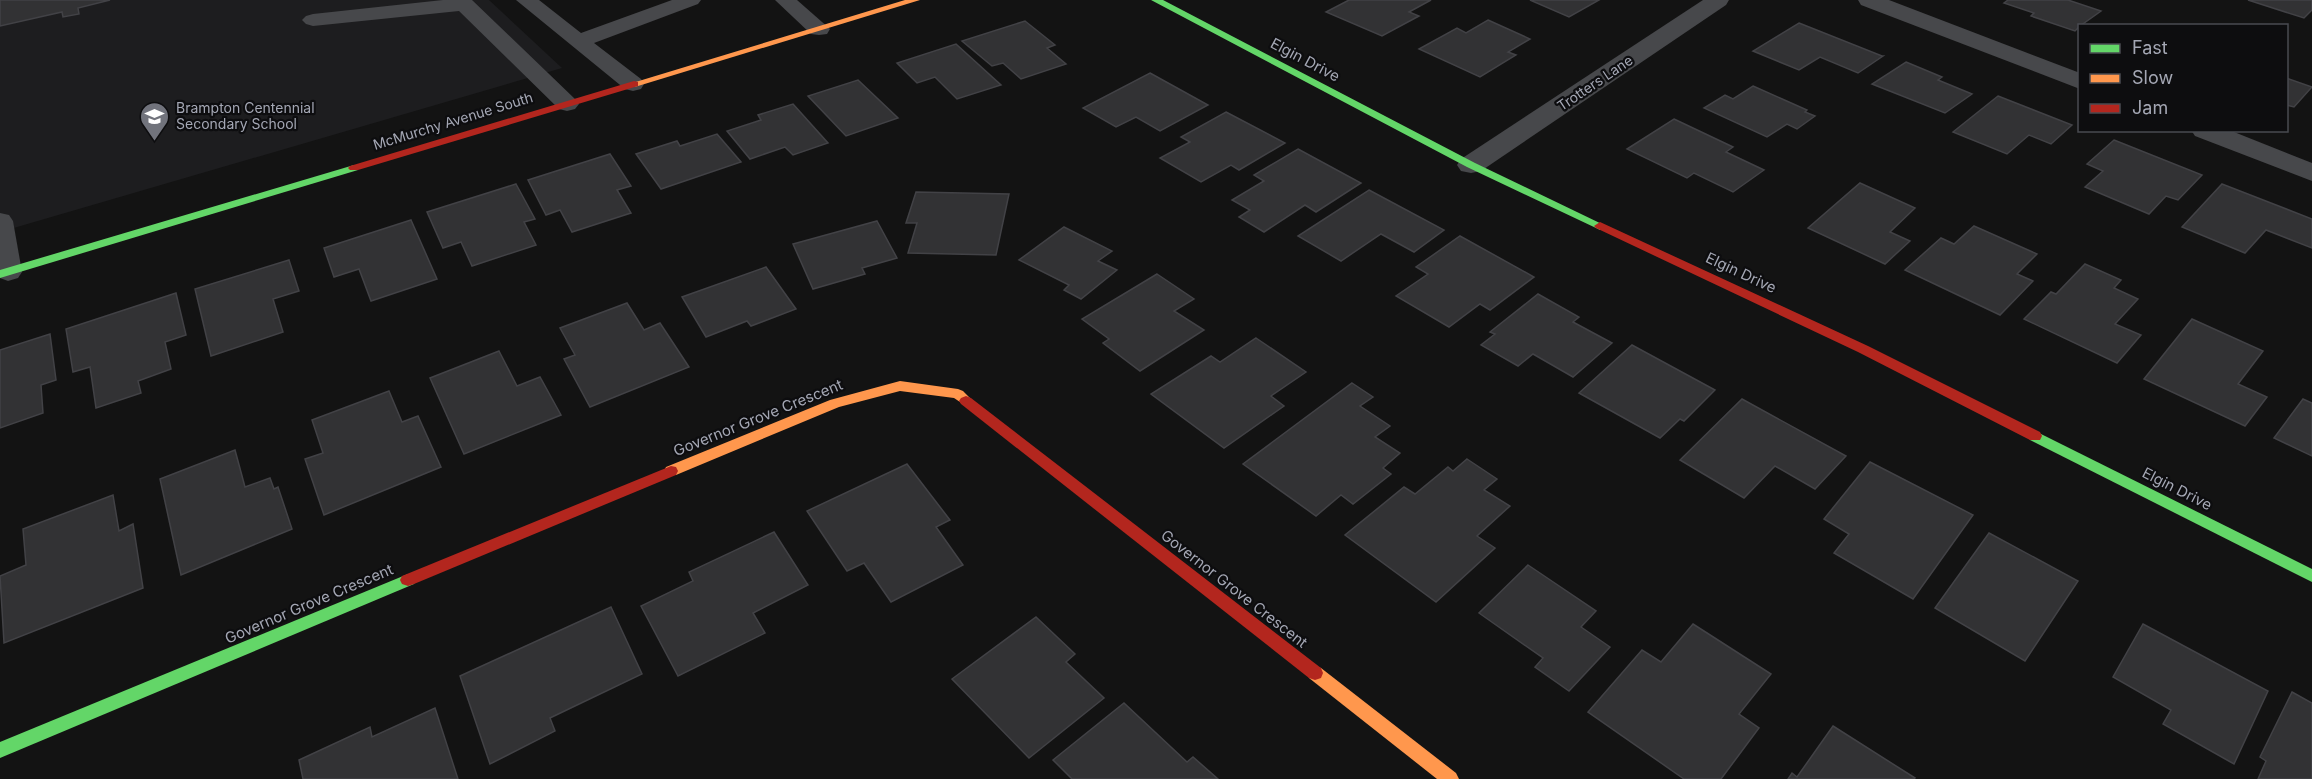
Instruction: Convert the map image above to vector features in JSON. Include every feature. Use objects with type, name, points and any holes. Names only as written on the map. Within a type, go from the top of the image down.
[{"type":"street","name":"McMurchy Avenue South","points":[[4,273],[915,0]]},
{"type":"street","name":"Elgin Drive","points":[[1156,0],[1471,165],[1863,349],[2312,576]]},
{"type":"street","name":"Trotters Lane","points":[[1471,165],[1719,0]]},
{"type":"street","points":[[1869,0],[2078,82]]},
{"type":"street","points":[[2209,132],[2312,173]]},
{"type":"street","name":"Governor Grove Crescent","points":[[0,750],[835,403],[900,386],[958,394],[1450,779]]},
{"type":"lane","points":[[526,0],[633,84]]},
{"type":"lane","points":[[578,41],[691,0]]},
{"type":"lane","points":[[786,0],[819,29]]},
{"type":"lane","points":[[313,20],[462,2],[567,104]]},
{"type":"lane","points":[[0,221],[4,273]]},
{"type":"shaded area","name":"Brampton Centennial Secondary School","points":[[0,0],[489,0],[562,68],[0,232]]},
{"type":"building","points":[[0,0],[110,0],[78,8],[79,14],[63,17],[62,12],[0,26]]},
{"type":"building","points":[[1349,0],[1431,0],[1409,12],[1419,16],[1382,36],[1326,12]]},
{"type":"building","points":[[1530,0],[1599,0],[1569,17]]},
{"type":"building","points":[[2008,0],[2068,0],[2101,11],[2083,24],[2078,24],[2075,31],[2031,16],[2034,13],[2004,3]]},
{"type":"building","points":[[2248,0],[2312,0],[2312,10],[2304,18]]},
{"type":"building","points":[[1488,20],[1530,39],[1508,52],[1516,55],[1480,77],[1419,49],[1457,28],[1466,33]]},
{"type":"building","points":[[1025,21],[1055,45],[1047,48],[1066,64],[1021,79],[1003,63],[992,66],[962,41]]},
{"type":"building","points":[[1799,23],[1883,56],[1858,73],[1820,57],[1799,70],[1753,51]]},
{"type":"building","points":[[956,44],[1001,85],[957,99],[935,77],[917,83],[897,63]]},
{"type":"building","points":[[1906,62],[1942,77],[1938,80],[1972,94],[1945,113],[1872,84]]},
{"type":"building","points":[[1150,73],[1208,105],[1160,131],[1136,117],[1116,127],[1083,108]]},
{"type":"building","points":[[2288,79],[2312,87],[2294,107],[2288,106]]},
{"type":"building","points":[[858,80],[898,118],[846,136],[808,96]]},
{"type":"building","points":[[1753,86],[1807,110],[1805,112],[1815,116],[1797,129],[1787,124],[1767,137],[1704,108],[1725,95],[1733,99]]},
{"type":"building","points":[[1998,96],[2072,125],[2051,144],[2029,135],[2007,154],[1953,132]]},
{"type":"building","points":[[793,104],[828,143],[793,155],[785,147],[750,159],[727,131],[761,120],[758,115]]},
{"type":"building","points":[[1226,112],[1285,143],[1239,170],[1231,165],[1201,182],[1160,158],[1190,142],[1181,137]]},
{"type":"building","points":[[1674,119],[1733,147],[1726,152],[1764,170],[1733,192],[1694,173],[1687,178],[1627,149]]},
{"type":"building","points":[[717,134],[741,162],[661,189],[636,154],[677,141],[680,146]]},
{"type":"building","points":[[2114,140],[2202,175],[2178,200],[2166,196],[2149,214],[2085,187],[2103,171],[2087,164]]},
{"type":"building","points":[[1298,149],[1361,183],[1316,212],[1305,205],[1264,232],[1239,217],[1250,210],[1232,200],[1264,181],[1254,175]]},
{"type":"building","points":[[610,154],[631,186],[617,190],[631,213],[572,232],[560,210],[546,215],[528,180]]},
{"type":"building","points":[[1860,183],[1915,208],[1890,232],[1910,241],[1885,264],[1808,228]]},
{"type":"building","points":[[516,184],[535,219],[524,222],[536,245],[472,266],[461,242],[443,248],[427,212]]},
{"type":"building","points":[[2222,184],[2312,219],[2312,248],[2266,230],[2245,253],[2182,227]]},
{"type":"building","points":[[1369,190],[1444,230],[1414,252],[1381,234],[1341,261],[1298,236]]},
{"type":"building","points":[[916,192],[1009,194],[996,255],[908,253],[917,223],[906,223]]},
{"type":"building","points":[[411,220],[437,279],[371,301],[359,269],[334,277],[324,248]]},
{"type":"building","points":[[877,221],[897,258],[862,268],[865,274],[813,289],[793,244]]},
{"type":"building","points":[[1974,226],[2037,254],[2017,274],[2033,281],[2000,315],[1905,270],[1941,238],[1954,244]]},
{"type":"building","points":[[1064,227],[1112,251],[1098,261],[1117,270],[1081,299],[1064,290],[1069,285],[1019,260]]},
{"type":"building","points":[[1460,236],[1534,277],[1490,310],[1480,304],[1449,327],[1396,296],[1428,274],[1416,267]]},
{"type":"building","points":[[289,260],[299,291],[273,299],[283,332],[211,356],[195,289]]},
{"type":"building","points":[[2085,264],[2121,280],[2114,288],[2138,299],[2115,324],[2141,335],[2117,363],[2024,319],[2051,292],[2056,294]]},
{"type":"building","points":[[766,267],[796,309],[751,326],[747,321],[706,337],[682,297]]},
{"type":"building","points":[[1157,274],[1194,299],[1174,311],[1204,330],[1140,371],[1103,343],[1109,339],[1082,319]]},
{"type":"building","points":[[176,293],[186,335],[165,342],[171,369],[138,381],[141,393],[96,408],[90,367],[73,372],[66,329]]},
{"type":"building","points":[[1538,294],[1579,317],[1573,322],[1612,343],[1573,377],[1533,354],[1518,366],[1481,345],[1495,334],[1490,332]]},
{"type":"building","points":[[627,303],[644,330],[660,323],[689,367],[590,407],[564,359],[575,355],[560,328]]},
{"type":"building","points":[[2192,319],[2263,351],[2238,384],[2267,397],[2245,426],[2144,379]]},
{"type":"building","points":[[50,334],[56,380],[41,385],[43,413],[0,428],[0,350]]},
{"type":"building","points":[[1256,338],[1306,372],[1271,396],[1284,406],[1224,448],[1151,394],[1211,356],[1220,362]]},
{"type":"building","points":[[1632,345],[1715,390],[1684,421],[1680,419],[1660,438],[1579,393]]},
{"type":"building","points":[[499,351],[517,386],[540,377],[561,415],[464,454],[430,378]]},
{"type":"building","points":[[1352,383],[1373,397],[1360,406],[1390,426],[1375,437],[1400,453],[1383,468],[1391,474],[1353,504],[1341,495],[1316,516],[1243,464]]},
{"type":"building","points":[[389,391],[402,422],[418,416],[441,467],[324,515],[305,459],[323,453],[312,420]]},
{"type":"building","points":[[1742,399],[1846,456],[1815,489],[1775,466],[1744,498],[1680,460]]},
{"type":"building","points":[[2303,399],[2312,403],[2312,456],[2274,438]]},
{"type":"building","points":[[235,450],[245,487],[270,478],[274,489],[278,487],[292,529],[181,575],[160,479]]},
{"type":"building","points":[[1467,459],[1497,479],[1484,490],[1510,506],[1477,536],[1495,548],[1436,602],[1345,535],[1404,487],[1415,494],[1448,467],[1453,471]]},
{"type":"building","points":[[1870,462],[1973,515],[1913,599],[1834,553],[1849,534],[1824,519]]},
{"type":"building","points":[[907,464],[950,520],[936,527],[963,565],[891,602],[864,563],[847,571],[807,511]]},
{"type":"building","points":[[113,495],[119,531],[133,524],[143,588],[4,643],[0,576],[26,565],[23,529]]},
{"type":"building","points":[[774,532],[808,585],[753,613],[765,633],[678,676],[641,606],[693,581],[689,572]]},
{"type":"building","points":[[1989,533],[2078,581],[2025,661],[1935,608]]},
{"type":"building","points":[[1528,565],[1596,611],[1581,627],[1610,647],[1569,691],[1535,667],[1543,658],[1479,613]]},
{"type":"building","points":[[611,607],[642,674],[550,718],[555,731],[490,764],[460,676]]},
{"type":"building","points":[[1036,617],[1075,654],[1066,662],[1104,698],[1029,758],[952,679]]},
{"type":"building","points":[[1693,624],[1771,674],[1739,714],[1759,728],[1721,779],[1684,779],[1588,712],[1642,650],[1661,662]]},
{"type":"building","points":[[2143,624],[2268,691],[2234,764],[2163,724],[2171,710],[2113,677]]},
{"type":"building","points":[[2292,692],[2312,703],[2312,779],[2258,779],[2266,761],[2260,757]]},
{"type":"building","points":[[1124,703],[1187,762],[1193,757],[1218,779],[1072,779],[1053,760]]},
{"type":"building","points":[[435,708],[458,779],[303,779],[299,760],[370,727],[372,737]]},
{"type":"building","points":[[1833,726],[1915,778],[1788,779],[1792,773],[1797,777]]},
{"type":"traffic: fast","points":[[1156,0],[1471,165],[1600,226]]},
{"type":"traffic: fast","points":[[0,274],[354,168]]},
{"type":"traffic: fast","points":[[2035,436],[2312,576]]},
{"type":"traffic: fast","points":[[0,750],[408,580]]},
{"type":"traffic: slow","points":[[634,84],[915,0]]},
{"type":"traffic: slow","points":[[671,471],[835,403],[900,386],[958,394],[966,401]]},
{"type":"traffic: slow","points":[[1315,673],[1450,779]]},
{"type":"traffic: jam","points":[[354,168],[634,84]]},
{"type":"traffic: jam","points":[[1600,226],[1863,349],[2035,436]]},
{"type":"traffic: jam","points":[[966,401],[1315,673]]},
{"type":"traffic: jam","points":[[408,580],[671,471]]},
{"type":"place","name":"Brampton Centennial Secondary School","points":[[155,142]]}]
